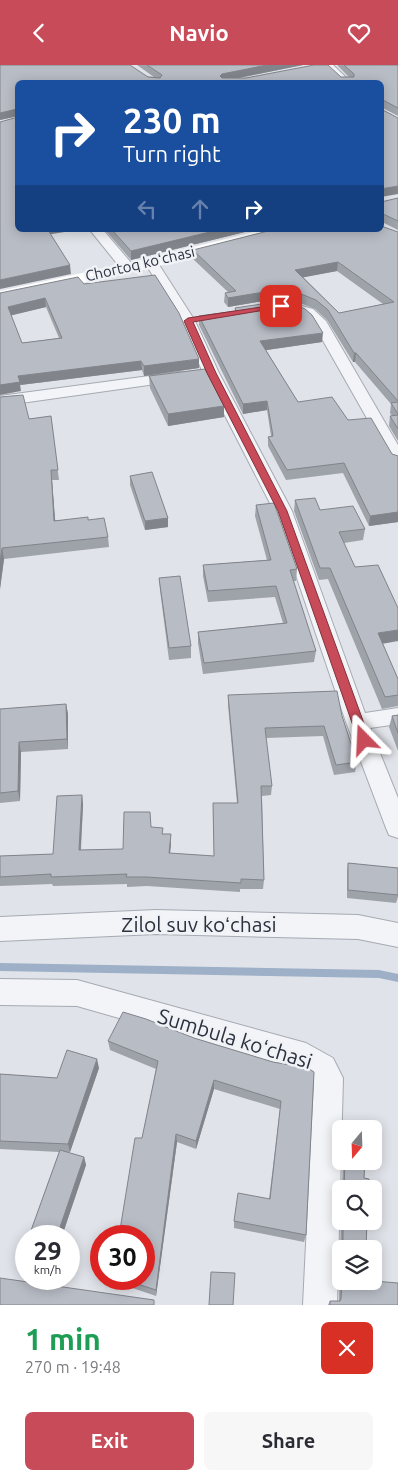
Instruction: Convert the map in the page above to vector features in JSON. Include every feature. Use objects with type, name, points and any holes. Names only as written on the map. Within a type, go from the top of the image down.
[{"type":"main road","name":"Chortoq koʻchasi","points":[[0,296],[151,263],[272,232]]},
{"type":"street","points":[[326,66],[344,80]]},
{"type":"street","points":[[98,232],[128,267]]},
{"type":"street","points":[[151,263],[188,321],[212,373],[283,511],[357,722],[398,828]]},
{"type":"street","points":[[272,307],[299,308],[308,312],[318,321],[398,459]]},
{"type":"street","points":[[188,321],[207,318]]},
{"type":"street","points":[[0,401],[212,373]]},
{"type":"street","points":[[357,722],[398,716]]},
{"type":"street","name":"Zilol suv koʻchasi","points":[[0,929],[156,922],[358,927],[398,935]]},
{"type":"street","name":"Sumbula koʻchasi","points":[[0,992],[77,993],[306,1057],[320,1063],[329,1078],[320,1305]]},
{"type":"building","points":[[0,65],[130,65],[148,77],[160,78],[162,75],[147,65],[267,65],[220,76],[222,78],[246,78],[314,65],[328,65],[341,77],[354,77],[354,74],[344,65],[398,65],[398,108],[384,101],[384,80],[15,80],[15,110],[0,113]]},
{"type":"building","points":[[384,111],[398,118],[398,186],[384,188]]},
{"type":"building","points":[[15,118],[15,232],[49,232],[70,265],[0,280],[0,122]]},
{"type":"building","points":[[398,198],[398,221],[384,214],[384,201]]},
{"type":"building","points":[[384,227],[398,232],[398,401],[354,353],[328,310],[316,300],[301,294],[264,292],[228,298],[225,293],[236,291],[193,250],[264,232],[384,232]],"holes":[[[338,262],[394,302],[339,313],[295,270]]]},
{"type":"building","points":[[114,232],[210,232],[131,251]]},
{"type":"building","points":[[155,275],[179,313],[199,359],[144,366],[141,361],[18,376],[20,382],[0,385],[0,293],[78,277],[84,284]],"holes":[[[45,298],[62,338],[22,343],[8,307]]]},
{"type":"building","points":[[276,302],[297,305],[305,309],[312,315],[323,333],[260,341],[298,402],[332,397],[348,420],[371,418],[392,454],[398,456],[398,512],[370,516],[344,463],[287,470],[268,437],[273,436],[267,401],[243,404],[199,316],[236,311],[235,308]]},
{"type":"building","points":[[205,369],[224,406],[168,414],[149,376]]},
{"type":"building","points":[[23,395],[29,419],[51,416],[58,470],[51,470],[54,521],[88,517],[88,520],[104,518],[108,537],[2,548],[0,563],[0,397]]},
{"type":"building","points":[[398,402],[398,414],[391,403]]},
{"type":"building","points":[[398,415],[398,429],[390,416]]},
{"type":"building","points":[[152,472],[168,518],[145,521],[130,476]]},
{"type":"building","points":[[315,498],[320,510],[353,506],[365,529],[339,532],[355,567],[378,565],[398,608],[398,630],[378,633],[398,679],[398,695],[385,697],[330,568],[320,568],[295,500]]},
{"type":"building","points":[[274,503],[297,569],[290,570],[316,651],[204,663],[198,632],[287,623],[276,586],[208,591],[203,565],[271,560],[256,505]]},
{"type":"building","points":[[180,576],[191,646],[169,648],[159,578]]},
{"type":"building","points":[[337,691],[342,716],[357,762],[336,765],[324,726],[265,728],[272,786],[261,786],[264,880],[241,879],[241,883],[126,877],[127,874],[51,877],[51,874],[0,877],[0,856],[53,854],[57,796],[82,795],[79,850],[123,849],[124,812],[150,812],[151,827],[163,828],[162,834],[171,834],[169,853],[214,856],[213,803],[238,803],[228,695]]},
{"type":"building","points":[[66,704],[67,739],[19,742],[18,791],[0,793],[0,709]]},
{"type":"building","points":[[398,715],[398,733],[392,716]]},
{"type":"building","points":[[348,863],[398,868],[398,895],[348,890]]},
{"type":"building","points":[[123,1012],[194,1038],[273,1062],[308,1068],[314,1072],[306,1235],[234,1221],[238,1193],[270,1199],[281,1101],[214,1080],[196,1141],[176,1134],[155,1290],[155,1225],[121,1225],[135,1138],[142,1138],[158,1061],[108,1041]]},
{"type":"building","points":[[67,1050],[97,1059],[68,1144],[0,1141],[0,1074],[57,1078]]},
{"type":"building","points":[[60,1150],[84,1157],[61,1225],[33,1225]]},
{"type":"building","points":[[345,1170],[364,1170],[364,1178],[369,1179],[369,1180],[344,1180]]},
{"type":"building","points":[[343,1230],[367,1230],[366,1240],[343,1240]]},
{"type":"building","points":[[211,1272],[235,1273],[233,1305],[209,1305]]},
{"type":"building","points":[[0,1278],[15,1280],[15,1290],[80,1289],[154,1300],[154,1305],[0,1305]]},
{"type":"building","points":[[382,1282],[398,1283],[398,1305],[330,1305],[330,1301],[340,1301],[342,1290],[382,1290]]},
{"type":"waterway","points":[[0,967],[379,974],[398,978]]},
{"type":"route","points":[[281,306],[188,321],[212,373],[283,511],[364,740]]}]
